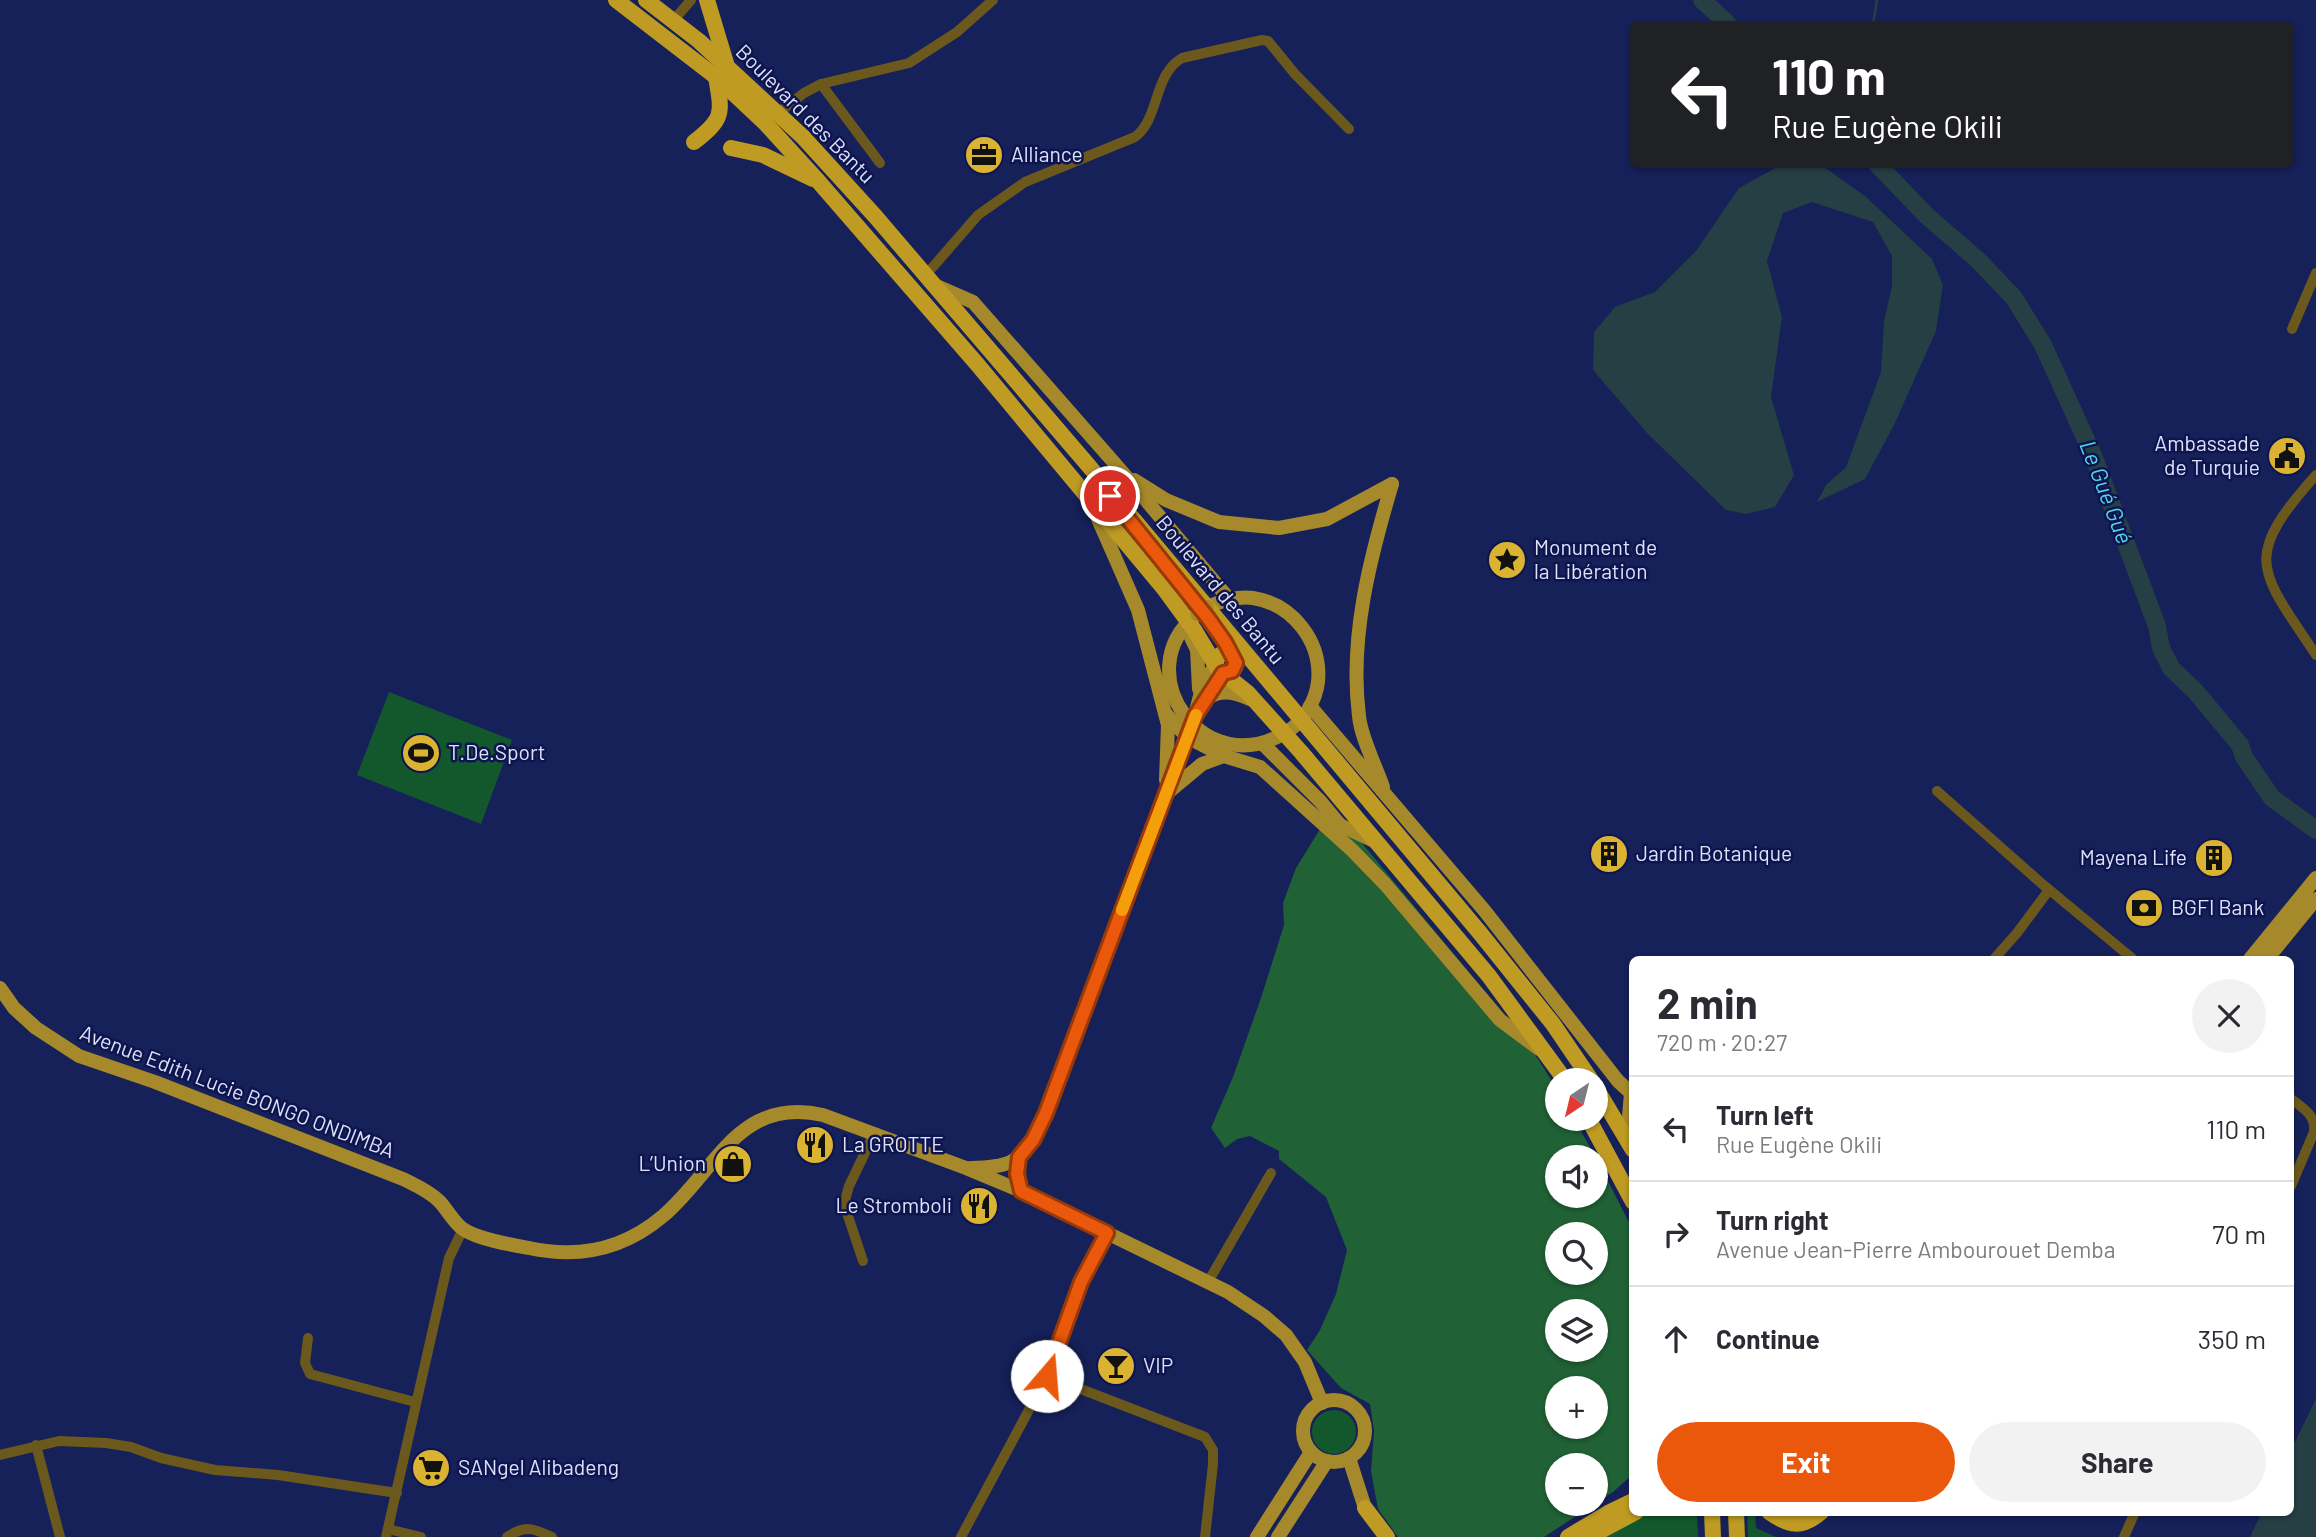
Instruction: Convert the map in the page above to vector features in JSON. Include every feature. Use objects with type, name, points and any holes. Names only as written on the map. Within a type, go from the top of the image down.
[{"type":"highway","name":"Boulevard des Bantu","points":[[616,0],[778,113],[815,148],[1105,486],[1197,614],[1219,669],[1239,684],[1377,842],[1489,976],[1557,1068]]},
{"type":"highway","name":"Boulevard des Bantu","points":[[646,0],[673,21],[721,71],[818,181],[937,317],[1165,590],[1197,614],[1220,623],[1303,716],[1352,782],[1531,996],[1582,1068]]},
{"type":"highway","points":[[694,142],[713,127],[719,116],[721,100],[721,71],[707,0]]},
{"type":"highway","points":[[731,148],[763,155],[818,181]]},
{"type":"highway","points":[[1105,486],[1119,508],[1208,618],[1233,657],[1235,666],[1232,671],[1219,669]]},
{"type":"highway","points":[[1233,657],[1247,666],[1303,716]]},
{"type":"highway","points":[[1608,1108],[1629,1143]]},
{"type":"highway","points":[[1595,1131],[1629,1195]]},
{"type":"highway","points":[[1569,1537],[1629,1504]]},
{"type":"highway","points":[[1365,1508],[1368,1522],[1377,1537]]},
{"type":"highway","points":[[1365,1508],[1387,1537]]},
{"type":"highway","points":[[1589,1537],[1629,1516]]},
{"type":"highway","points":[[1712,1516],[1713,1537]]},
{"type":"highway","points":[[1736,1516],[1737,1537]]},
{"type":"highway","points":[[1776,1516],[1797,1524],[1806,1523],[1816,1516]]},
{"type":"highway","points":[[1804,1537],[1818,1516]]},
{"type":"main road","points":[[929,279],[973,302],[1124,474],[1228,599]]},
{"type":"main road","points":[[1124,474],[1167,500],[1219,523],[1279,528],[1327,519],[1392,484],[1373,550],[1357,648],[1359,718],[1386,795]]},
{"type":"main road","points":[[1089,498],[1138,610],[1168,725],[1165,795]]},
{"type":"main road","points":[[1165,590],[1197,650],[1202,696]]},
{"type":"main road","points":[[1164,712],[1191,726],[1200,732],[1223,743],[1249,746],[1274,740],[1284,734],[1303,716],[1318,683],[1317,660],[1310,637],[1295,618],[1275,604],[1252,598],[1228,599],[1197,614],[1175,642],[1169,665],[1172,691],[1182,714],[1191,726],[1224,756],[1260,767],[1352,850],[1385,884],[1500,1020],[1550,1058]]},
{"type":"main road","points":[[966,1168],[1002,1167],[1019,1157],[1033,1140],[1046,1113],[1202,696],[1219,669]]},
{"type":"main road","points":[[1202,696],[1230,691],[1256,703]]},
{"type":"main road","points":[[1303,716],[1386,795],[1629,1091]]},
{"type":"main road","points":[[1262,743],[1340,825],[1377,842]]},
{"type":"main road","points":[[1165,795],[1202,764],[1224,756]]},
{"type":"main road","points":[[2252,956],[2316,878]]},
{"type":"main road","points":[[2269,956],[2316,899]]},
{"type":"main road","name":"Avenue Edith Lucie BONGO ONDIMBA","points":[[0,988],[14,1008],[36,1028],[79,1056],[202,1100],[403,1179],[437,1199],[463,1229]]},
{"type":"main road","points":[[463,1229],[541,1251],[586,1253],[619,1244],[656,1222],[729,1143],[755,1123],[770,1116],[801,1110],[823,1115],[1021,1191],[1208,1282],[1247,1304],[1286,1335],[1305,1362],[1322,1403]]},
{"type":"main road","points":[[1019,1157],[1017,1174],[1021,1191]]},
{"type":"main road","points":[[1331,1400],[1349,1404],[1364,1426],[1362,1444],[1349,1458],[1342,1461],[1327,1461],[1311,1452],[1306,1444],[1304,1424],[1313,1408],[1322,1403],[1331,1400]]},
{"type":"main road","points":[[1257,1537],[1311,1452]]},
{"type":"main road","points":[[1349,1458],[1365,1508]]},
{"type":"main road","points":[[1278,1537],[1327,1461]]},
{"type":"street","points":[[673,21],[691,0]]},
{"type":"street","points":[[778,113],[821,84],[909,63],[957,32],[993,0]]},
{"type":"street","points":[[929,279],[978,215],[1025,182],[1135,137],[1143,131],[1166,75],[1175,62],[1182,58],[1268,41],[1295,74],[1349,129]]},
{"type":"street","points":[[821,84],[880,163]]},
{"type":"street","points":[[2292,328],[2316,273]]},
{"type":"street","points":[[2316,475],[2282,515],[2272,533],[2266,569],[2278,598],[2316,655]]},
{"type":"street","points":[[1937,791],[2129,956]]},
{"type":"street","points":[[1997,956],[2017,933],[2047,888]]},
{"type":"street","points":[[2294,1101],[2312,1116],[2315,1123],[2314,1132],[2294,1179]]},
{"type":"street","points":[[863,1261],[844,1204],[849,1186],[874,1134]]},
{"type":"street","points":[[1208,1282],[1270,1172]]},
{"type":"street","points":[[421,1537],[388,1533],[415,1402],[450,1258],[463,1229]]},
{"type":"street","points":[[961,1537],[1047,1376],[1081,1282],[1107,1233]]},
{"type":"street","points":[[308,1338],[305,1363],[310,1374],[415,1402]]},
{"type":"street","points":[[1047,1376],[1205,1437],[1213,1450],[1205,1537]]},
{"type":"street","points":[[0,1455],[59,1441],[106,1443],[215,1469],[278,1475],[397,1493]]},
{"type":"street","points":[[36,1445],[60,1537]]},
{"type":"street","points":[[2124,1537],[2133,1516]]},
{"type":"street","points":[[507,1537],[523,1528],[552,1537]]},
{"type":"green space","points":[[389,692],[512,740],[481,824],[357,775]]},
{"type":"green space","points":[[1333,808],[1529,1045],[1545,1070],[1545,1131],[1581,1131],[1589,1145],[1545,1145],[1545,1208],[1608,1208],[1608,1181],[1629,1222],[1629,1478],[1608,1495],[1608,1453],[1545,1453],[1545,1516],[1576,1516],[1544,1537],[1398,1537],[1378,1509],[1371,1471],[1374,1431],[1370,1404],[1341,1388],[1307,1350],[1320,1330],[1336,1294],[1347,1250],[1326,1197],[1279,1159],[1279,1151],[1250,1136],[1237,1139],[1225,1148],[1211,1128],[1233,1077],[1284,925],[1283,903],[1296,868]]},
{"type":"green space","points":[[1334,1410],[1349,1417],[1356,1432],[1349,1447],[1334,1454],[1319,1447],[1312,1432],[1319,1417]]},
{"type":"green space","points":[[1639,1516],[1697,1516],[1698,1537],[1597,1537]]},
{"type":"green space","points":[[1747,1516],[1755,1516],[1756,1528],[1776,1537],[1748,1537]]},
{"type":"shaded area","points":[[1776,168],[1825,168],[1865,196],[1932,259],[1943,285],[1936,331],[1894,425],[1865,479],[1817,502],[1826,485],[1846,467],[1881,372],[1884,321],[1892,286],[1892,256],[1873,222],[1812,202],[1783,213],[1767,261],[1782,317],[1771,397],[1794,475],[1775,507],[1746,514],[1726,510],[1647,433],[1593,370],[1594,332],[1615,307],[1655,292],[1696,251],[1739,188]]},
{"type":"shaded area","points":[[2316,1399],[2316,1537],[2250,1537],[2260,1516],[2294,1516],[2294,1444]]},
{"type":"waterway","name":"Le Gué Gué","points":[[1702,0],[1725,21]]},
{"type":"waterway","points":[[1874,21],[1877,0]]},
{"type":"waterway","name":"Le Gué Gué","points":[[1881,168],[1927,216],[1978,260],[2014,298],[2043,345],[2093,455],[2157,626],[2161,648],[2171,668],[2196,692],[2240,745],[2244,757],[2272,798],[2316,830]]},
{"type":"slow traffic","points":[[1122,910],[1196,715]]},
{"type":"place","name":"Alliance","points":[[984,155]]},
{"type":"place","name":"Ambassade de Turquie","points":[[2287,456]]},
{"type":"place","name":"Monument de la Libération","points":[[1507,560]]},
{"type":"place","name":"T.De.Sport","points":[[421,753]]},
{"type":"place","name":"Jardin Botanique","points":[[1609,854]]},
{"type":"place","name":"Mayena Life","points":[[2214,858]]},
{"type":"place","name":"BGFI Bank","points":[[2144,908]]},
{"type":"place","name":"La GROTTE","points":[[815,1145]]},
{"type":"place","name":"L’Union","points":[[733,1164]]},
{"type":"place","name":"Le Stromboli","points":[[979,1206]]},
{"type":"place","name":"VIP","points":[[1116,1366]]},
{"type":"place","name":"SANgel Alibadeng","points":[[431,1468]]},
{"type":"route","points":[[1047,1376],[1081,1282],[1107,1233],[1021,1191],[1017,1174],[1019,1157],[1030,1146],[1046,1113],[1195,716],[1223,673],[1232,671],[1236,663],[1208,618],[1110,496]]}]
